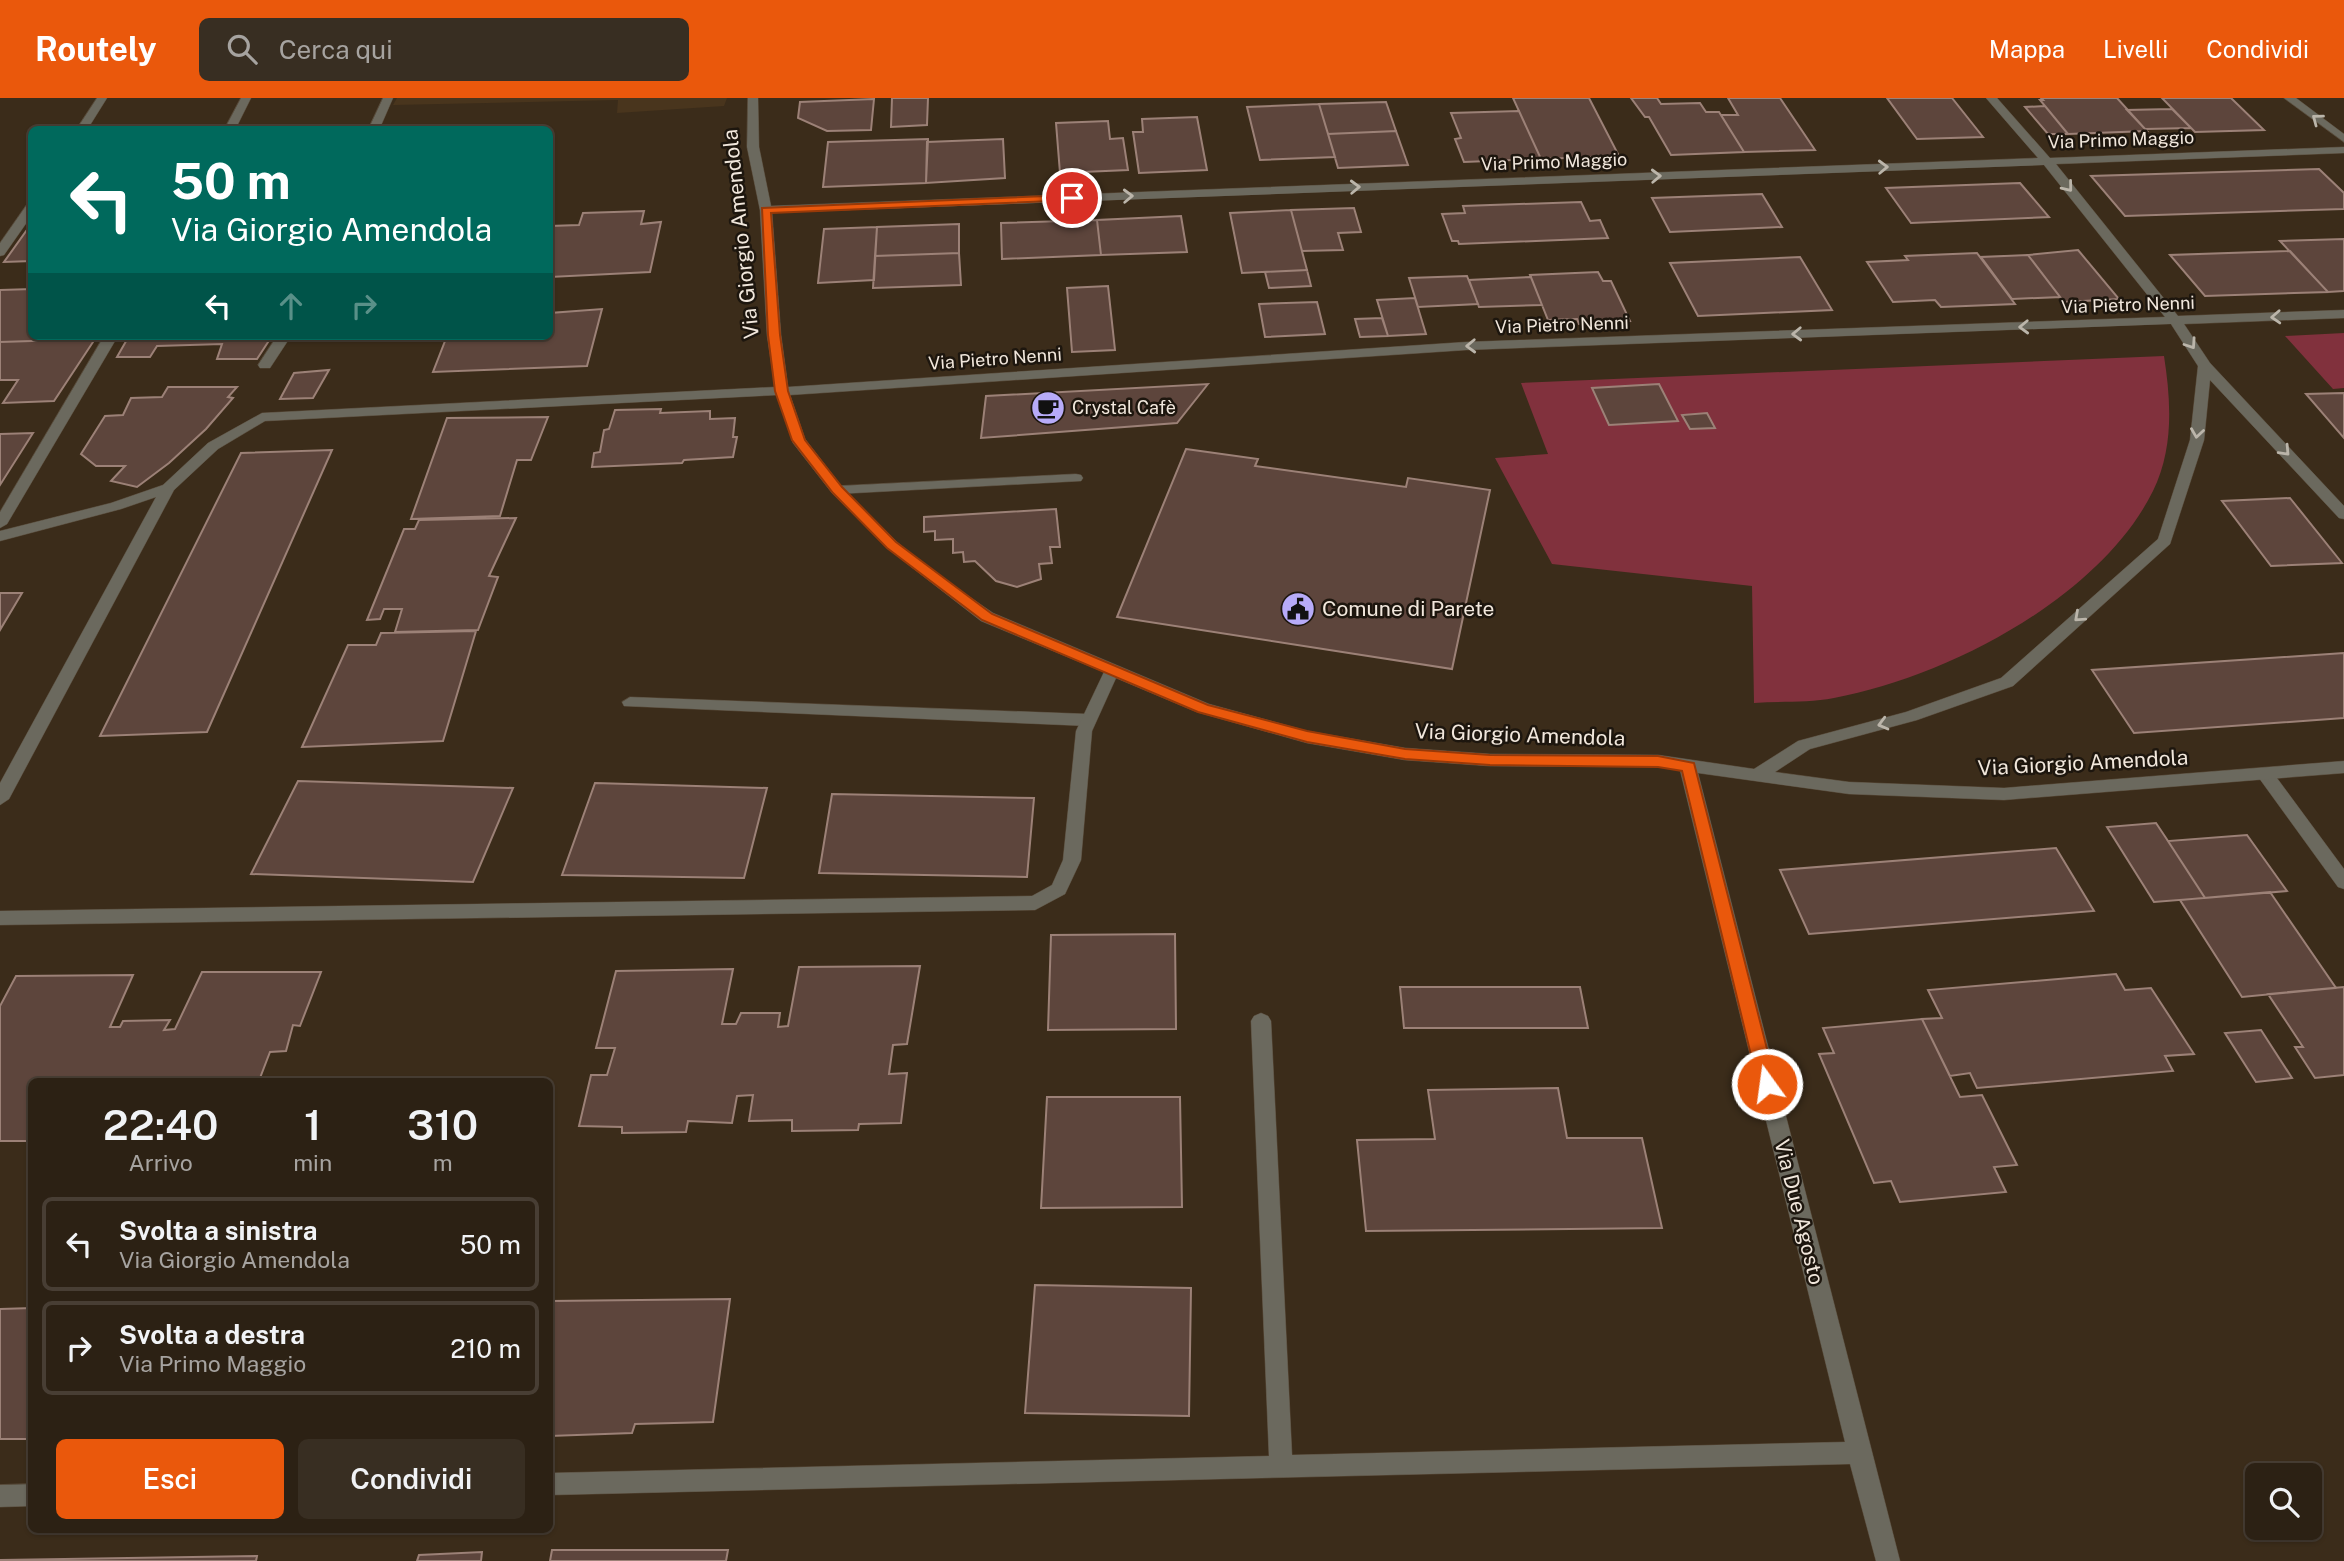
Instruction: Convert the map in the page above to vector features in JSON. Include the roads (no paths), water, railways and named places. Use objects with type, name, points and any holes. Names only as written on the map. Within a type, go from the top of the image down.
[{"type":"street","points":[[84,126],[102,98]]},
{"type":"street","points":[[231,126],[246,98]]},
{"type":"street","points":[[375,126],[388,98]]},
{"type":"street","name":"Via Giorgio Amendola","points":[[753,98],[753,147],[766,210],[774,335],[782,391],[799,440],[837,490],[892,545],[987,617],[1203,708],[1307,737],[1405,754],[1490,760],[1658,761],[1849,788],[2004,794],[2344,767]]},
{"type":"street","points":[[1991,98],[2047,161],[2176,321],[2205,366],[2344,514]]},
{"type":"street","points":[[2290,98],[2344,139]]},
{"type":"street","name":"Via Primo Maggio","points":[[766,210],[2344,150]]},
{"type":"street","points":[[0,252],[28,211]]},
{"type":"street","name":"Via Pietro Nenni","points":[[169,488],[213,446],[262,417],[782,391],[1466,346],[2344,314]]},
{"type":"street","points":[[0,524],[109,340]]},
{"type":"street","points":[[265,365],[281,340]]},
{"type":"street","points":[[1757,775],[1804,745],[1911,716],[2007,682],[2165,541],[2197,440],[2205,366]]},
{"type":"street","points":[[837,490],[1076,478]]},
{"type":"street","points":[[0,536],[117,506],[169,488]]},
{"type":"street","points":[[0,799],[169,488]]},
{"type":"street","points":[[0,918],[1035,903],[1059,889],[1072,860],[1084,732],[1113,670]]},
{"type":"street","points":[[630,702],[1088,720]]},
{"type":"street","name":"Via Due Agosto","points":[[1688,767],[1858,1454],[1888,1561]]},
{"type":"street","points":[[2265,774],[2344,882]]},
{"type":"street","points":[[1261,1021],[1281,1468]]},
{"type":"street","points":[[553,1484],[1858,1454]]},
{"type":"street","points":[[0,1496],[28,1495]]},
{"type":"place","name":"Crystal Cafè","points":[[1048,408]]},
{"type":"place","name":"Comune di Parete","points":[[1298,609]]}]
